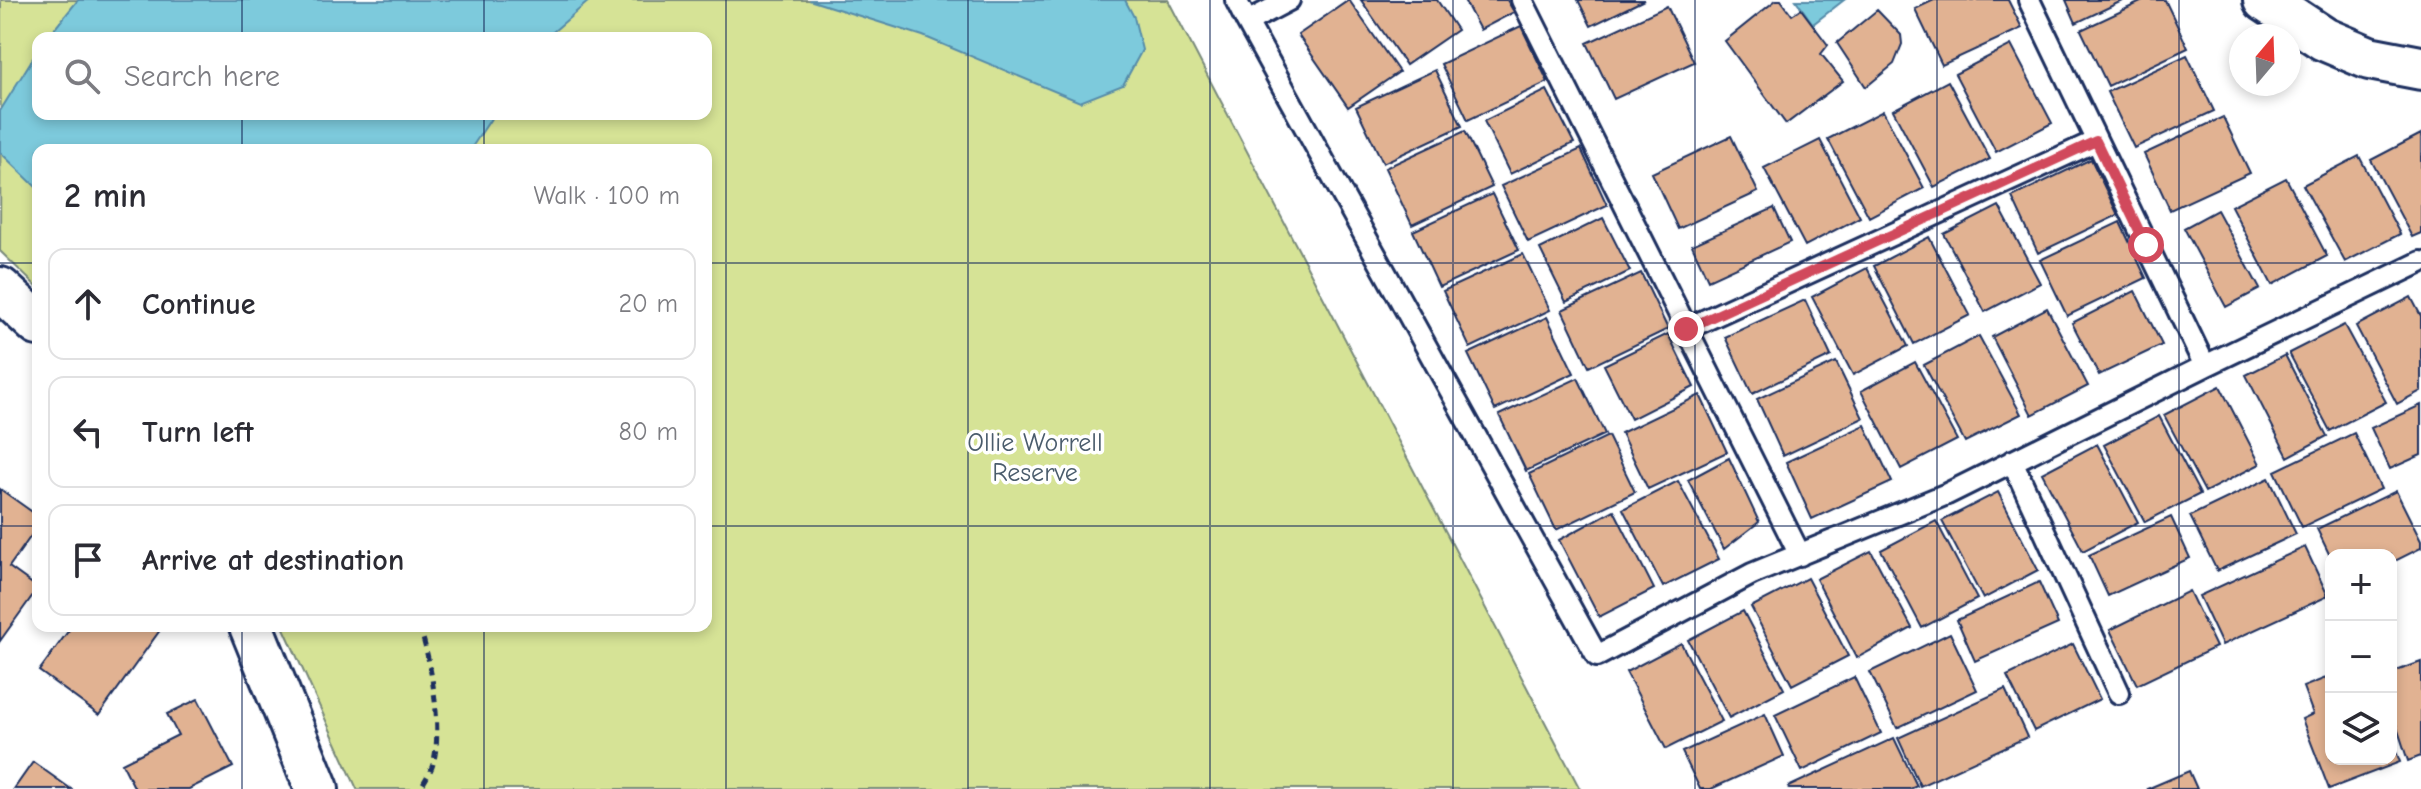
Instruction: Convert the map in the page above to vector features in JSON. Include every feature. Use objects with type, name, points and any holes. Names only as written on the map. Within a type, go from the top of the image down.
[{"type":"street","points":[[2265,0],[2324,39],[2369,58],[2421,68]]},
{"type":"street","points":[[0,289],[32,318]]},
{"type":"street","points":[[253,632],[317,789]]},
{"type":"lane","points":[[1236,0],[1597,656],[1752,574],[1947,494],[2421,263]]},
{"type":"lane","points":[[1247,22],[1289,0]]},
{"type":"lane","points":[[1522,0],[1800,555]]},
{"type":"lane","points":[[2029,0],[2205,366]]},
{"type":"lane","points":[[1686,329],[2096,141]]},
{"type":"lane","points":[[2012,461],[2119,693]]},
{"type":"path","points":[[420,789],[433,765],[437,718],[421,632]]},
{"type":"green space","name":"Ollie Worrell Reserve","points":[[1,0],[1168,0],[1580,789],[357,789],[286,632],[712,632],[712,144],[32,144],[32,282],[0,251]]},
{"type":"water","points":[[78,0],[590,0],[553,32],[52,32]]},
{"type":"water","points":[[809,0],[1125,0],[1134,17],[1142,50],[1123,85],[1080,102],[923,36]]},
{"type":"water","points":[[1796,0],[1844,0],[1813,24]]},
{"type":"water","points":[[32,60],[32,120],[490,120],[474,144],[32,144],[32,183],[0,152],[0,111]]},
{"type":"building","points":[[1349,0],[1399,72],[1348,107],[1298,35]]},
{"type":"building","points":[[1361,0],[1437,0],[1457,30],[1406,65]]},
{"type":"building","points":[[1464,0],[1507,0],[1514,12],[1480,30]]},
{"type":"building","points":[[1578,0],[1644,0],[1591,26]]},
{"type":"building","points":[[1776,0],[1781,0],[1792,15],[1801,9],[1828,45],[1821,54],[1843,81],[1786,124],[1725,41]]},
{"type":"building","points":[[1934,0],[2008,0],[2022,28],[1942,65],[1915,9]]},
{"type":"building","points":[[2066,0],[2124,0],[2076,23]]},
{"type":"building","points":[[2145,0],[2165,0],[2188,48],[2108,86],[2081,30]]},
{"type":"building","points":[[1667,6],[1694,62],[1614,99],[1587,43]]},
{"type":"building","points":[[1877,10],[1901,35],[1902,44],[1894,64],[1866,87],[1837,43]]},
{"type":"building","points":[[1521,26],[1548,82],[1468,120],[1441,64]]},
{"type":"building","points":[[2011,45],[2052,123],[1996,152],[1955,74]]},
{"type":"building","points":[[2187,55],[2214,111],[2134,148],[2107,92]]},
{"type":"building","points":[[1435,70],[1462,126],[1383,163],[1356,107]]},
{"type":"building","points":[[1948,81],[1990,159],[1934,187],[1893,110]]},
{"type":"building","points":[[1547,90],[1574,143],[1510,174],[1484,121]]},
{"type":"building","points":[[1883,111],[1924,188],[1869,217],[1828,139]]},
{"type":"building","points":[[2223,117],[2250,173],[2170,210],[2144,154]]},
{"type":"building","points":[[1465,131],[1492,187],[1412,225],[1385,168]]},
{"type":"building","points":[[2421,134],[2421,233],[2412,237],[2371,160]]},
{"type":"building","points":[[1731,136],[1758,192],[1678,229],[1652,173]]},
{"type":"building","points":[[1820,140],[1860,217],[1805,246],[1764,168]]},
{"type":"building","points":[[1581,149],[1607,205],[1528,242],[1501,186]]},
{"type":"building","points":[[2359,156],[2400,234],[2345,262],[2303,185]]},
{"type":"building","points":[[2091,159],[2118,215],[2038,253],[2012,197]]},
{"type":"building","points":[[2286,178],[2327,256],[2272,285],[2231,206]]},
{"type":"building","points":[[1492,194],[1519,250],[1439,287],[1413,231]]},
{"type":"building","points":[[1999,206],[2040,283],[1985,312],[1944,234]]},
{"type":"building","points":[[1774,208],[1790,242],[1708,280],[1692,245]]},
{"type":"building","points":[[2217,210],[2260,289],[2226,307],[2184,228]]},
{"type":"building","points":[[1603,218],[1630,271],[1566,302],[1540,249]]},
{"type":"building","points":[[2120,222],[2146,278],[2067,316],[2040,260]]},
{"type":"building","points":[[1929,237],[1970,315],[1914,344],[1874,266]]},
{"type":"building","points":[[1523,254],[1550,310],[1470,348],[1443,291]]},
{"type":"building","points":[[1867,268],[1908,346],[1853,375],[1812,297]]},
{"type":"building","points":[[1641,273],[1668,329],[1589,367],[1562,310]]},
{"type":"building","points":[[2135,291],[2162,345],[2099,375],[2072,323]]},
{"type":"building","points":[[2411,297],[2421,316],[2421,391],[2397,404],[2356,326]]},
{"type":"building","points":[[1805,300],[1831,356],[1752,394],[1725,337]]},
{"type":"building","points":[[2047,308],[2088,386],[2032,415],[1992,337]]},
{"type":"building","points":[[1547,317],[1574,373],[1495,410],[1468,354]]},
{"type":"building","points":[[2344,325],[2386,402],[2330,431],[2289,353]]},
{"type":"building","points":[[1668,334],[1694,387],[1631,419],[1604,365]]},
{"type":"building","points":[[1979,336],[2021,414],[1965,442],[1924,365]]},
{"type":"building","points":[[2285,355],[2327,436],[2288,457],[2246,375]]},
{"type":"building","points":[[1836,362],[1863,418],[1783,456],[1757,399]]},
{"type":"building","points":[[1915,362],[1957,440],[1901,469],[1861,391]]},
{"type":"building","points":[[1578,378],[1605,434],[1526,471],[1499,415]]},
{"type":"building","points":[[2220,386],[2260,464],[2205,492],[2164,415]]},
{"type":"building","points":[[1700,395],[1727,452],[1648,489],[1621,433]]},
{"type":"building","points":[[2421,405],[2421,455],[2390,469],[2371,428]]},
{"type":"building","points":[[2159,416],[2200,494],[2145,522],[2104,445]]},
{"type":"building","points":[[1865,425],[1892,482],[1812,519],[1786,462]]},
{"type":"building","points":[[2354,433],[2381,489],[2302,527],[2275,471]]},
{"type":"building","points":[[1608,436],[1635,492],[1556,530],[1529,474]]},
{"type":"building","points":[[2097,444],[2138,522],[2083,551],[2042,473]]},
{"type":"building","points":[[1729,458],[1759,522],[1724,549],[1688,480]]},
{"type":"building","points":[[2269,478],[2296,534],[2217,571],[2190,516]]},
{"type":"building","points":[[1678,481],[1719,559],[1663,587],[1623,509]]},
{"type":"building","points":[[0,489],[32,512],[32,534],[9,567],[32,584],[32,596],[0,641]]},
{"type":"building","points":[[2396,491],[2421,541],[2421,548],[2397,560],[2397,549],[2327,549],[2317,529]]},
{"type":"building","points":[[1998,492],[2038,570],[1983,599],[1942,521]]},
{"type":"building","points":[[1614,510],[1654,589],[1599,617],[1559,540]]},
{"type":"building","points":[[2171,517],[2190,558],[2108,596],[2089,555]]},
{"type":"building","points":[[1936,521],[1977,599],[1922,628],[1881,550]]},
{"type":"building","points":[[2305,547],[2325,590],[2325,597],[2222,645],[2199,596]]},
{"type":"building","points":[[1871,551],[1912,628],[1857,658],[1816,579]]},
{"type":"building","points":[[1807,578],[1848,656],[1792,685],[1751,607]]},
{"type":"building","points":[[2039,582],[2058,624],[1975,661],[1957,620]]},
{"type":"building","points":[[2189,591],[2216,647],[2137,685],[2110,630]]},
{"type":"building","points":[[1743,611],[1784,689],[1729,718],[1688,640]]},
{"type":"building","points":[[68,632],[159,632],[99,715],[39,671]]},
{"type":"building","points":[[1950,633],[1977,690],[1897,728],[1870,672]]},
{"type":"building","points":[[1681,643],[1722,721],[1666,749],[1626,672]]},
{"type":"building","points":[[2073,644],[2100,699],[2034,731],[2007,676]]},
{"type":"building","points":[[2421,662],[2421,756],[2408,761],[2397,727],[2397,671]]},
{"type":"building","points":[[1854,677],[1881,733],[1802,771],[1775,715]]},
{"type":"building","points":[[2325,678],[2325,765],[2392,765],[2329,789],[2302,719],[2313,714],[2303,687]]},
{"type":"building","points":[[2005,689],[2027,737],[1920,786],[1898,738]]},
{"type":"building","points":[[198,699],[233,767],[189,789],[135,789],[122,763],[178,735],[167,714]]},
{"type":"building","points":[[1765,714],[1784,756],[1711,789],[1700,789],[1682,752]]},
{"type":"building","points":[[1894,738],[1917,786],[1910,789],[1788,787]]},
{"type":"building","points":[[33,762],[71,789],[14,789]]},
{"type":"building","points":[[2189,771],[2197,789],[2147,789]]},
{"type":"route","points":[[1686,329],[2096,141],[2146,245]]}]
